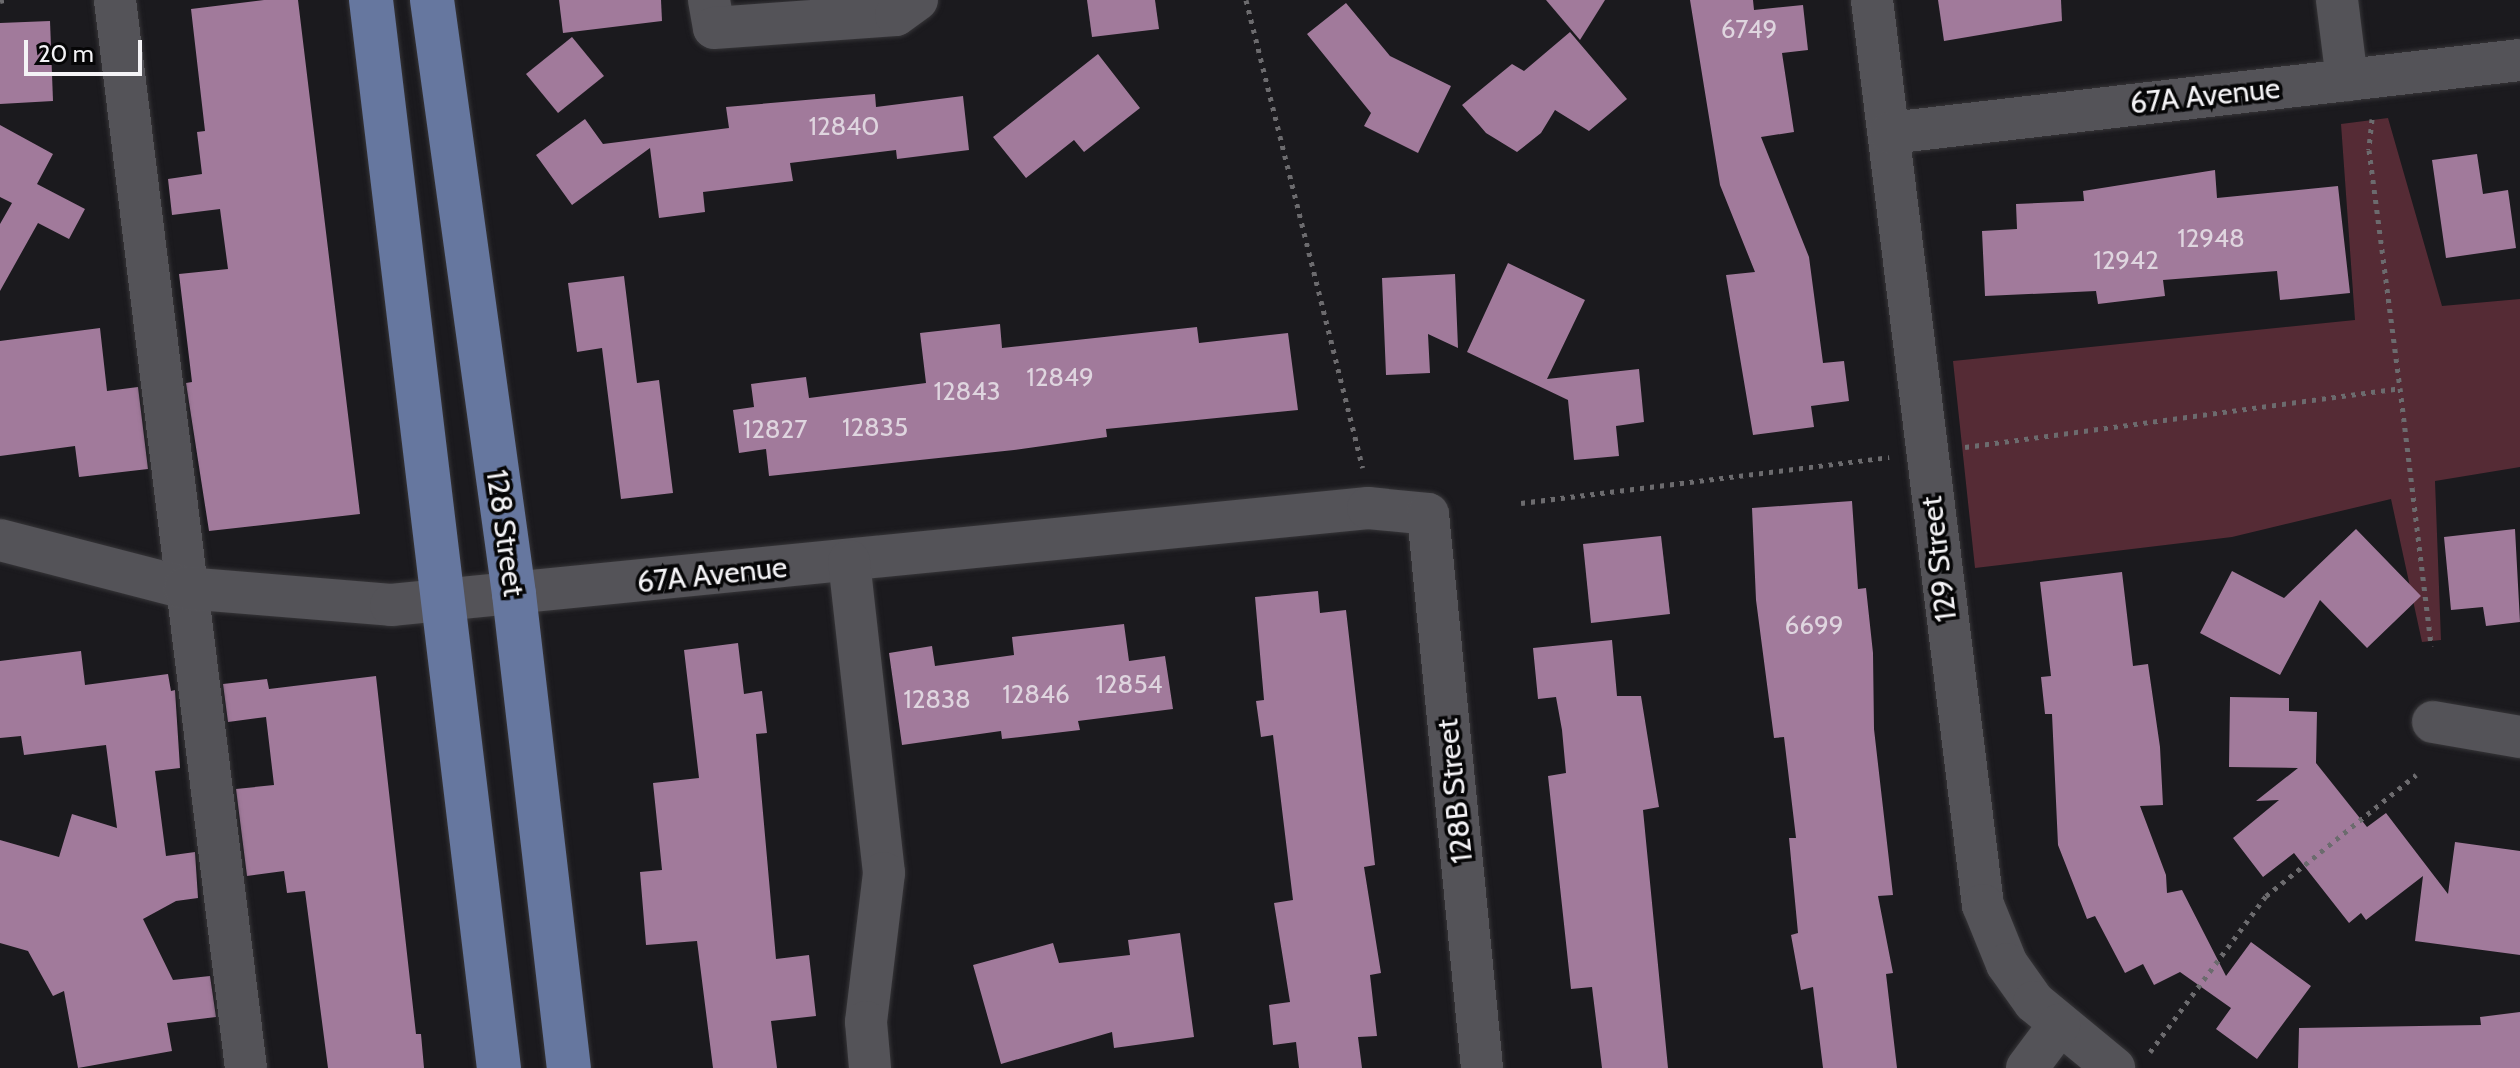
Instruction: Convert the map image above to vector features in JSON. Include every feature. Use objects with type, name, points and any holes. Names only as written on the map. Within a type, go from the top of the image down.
[{"type":"main road","points":[[371,0],[499,1068]]},
{"type":"main road","name":"128 Street","points":[[432,0],[514,594],[569,1068]]},
{"type":"street","points":[[115,0],[246,1068]]},
{"type":"street","points":[[711,14],[896,15],[917,0]]},
{"type":"street","name":"129 Street","points":[[1872,0],[1973,858],[1983,905],[2007,964],[2059,1025],[2130,1062]]},
{"type":"street","points":[[2337,0],[2360,93]]},
{"type":"street","name":"67A Avenue","points":[[1890,133],[2360,93],[2520,60]]},
{"type":"street","name":"67A Avenue","points":[[0,540],[185,588],[391,605],[1368,508],[1428,514]]},
{"type":"street","name":"128B Street","points":[[1428,514],[1482,1068]]},
{"type":"street","points":[[849,561],[884,873],[866,1022],[870,1068]]},
{"type":"street","points":[[2433,722],[2520,737]]},
{"type":"street","points":[[2027,1068],[2059,1025]]},
{"type":"path","points":[[1246,0],[1356,455],[1367,477]]},
{"type":"path","points":[[2360,93],[2431,646]]},
{"type":"path","points":[[1955,448],[2400,388]]},
{"type":"path","points":[[1521,503],[1902,455]]},
{"type":"path","points":[[2130,1062],[2266,896],[2416,775]]},
{"type":"shaded area","points":[[2388,118],[2442,306],[2520,299],[2520,467],[2435,481],[2441,640],[2422,642],[2391,499],[2232,537],[1975,568],[1953,361],[2355,320],[2341,124]]},
{"type":"building","points":[[264,0],[298,0],[360,514],[209,531],[186,383],[192,382],[179,274],[228,269],[220,209],[172,215],[168,179],[202,174],[197,132],[205,131],[191,9]]},
{"type":"building","points":[[559,0],[661,0],[662,21],[563,33]]},
{"type":"building","points":[[1087,0],[1155,0],[1159,29],[1092,37]]},
{"type":"building","points":[[1546,0],[1605,0],[1580,40]]},
{"type":"building","points":[[1690,0],[1753,0],[1754,10],[1803,5],[1808,50],[1782,53],[1794,132],[1761,137],[1809,257],[1823,363],[1844,361],[1849,401],[1811,406],[1814,427],[1753,435],[1726,275],[1755,272],[1720,185]]},
{"type":"building","points":[[1938,0],[2061,0],[2062,21],[1944,41]]},
{"type":"building","points":[[1346,3],[1390,56],[1451,86],[1418,153],[1364,126],[1371,113],[1307,34]]},
{"type":"building","points":[[50,21],[53,101],[0,104],[0,23]]},
{"type":"building","points":[[1570,32],[1627,99],[1589,131],[1555,110],[1541,133],[1517,152],[1486,133],[1462,105],[1512,64],[1524,71]]},
{"type":"building","points":[[572,37],[604,76],[558,113],[526,74]]},
{"type":"building","points":[[1098,54],[1140,108],[1084,152],[1074,140],[1026,178],[993,137]]},
{"type":"building","points":[[875,94],[876,107],[963,96],[969,150],[897,159],[896,150],[790,163],[793,181],[703,192],[705,212],[659,218],[650,148],[572,205],[536,155],[585,119],[603,144],[729,128],[726,107]]},
{"type":"building","points":[[0,125],[53,154],[37,184],[85,209],[69,239],[38,223],[0,291],[0,224],[12,203],[0,197]]},
{"type":"building","points":[[2477,154],[2483,194],[2508,190],[2516,248],[2446,258],[2432,160]]},
{"type":"building","points":[[2215,170],[2217,198],[2338,186],[2350,293],[2280,300],[2277,271],[2163,280],[2165,296],[2098,304],[2096,291],[1985,296],[1982,231],[2017,229],[2016,204],[2084,201],[2083,191]]},
{"type":"building","points":[[1508,263],[1585,300],[1547,379],[1639,369],[1644,422],[1616,426],[1619,456],[1574,460],[1568,400],[1467,352]]},
{"type":"building","points":[[1455,274],[1458,348],[1428,334],[1430,373],[1386,375],[1382,278]]},
{"type":"building","points":[[624,276],[637,383],[659,380],[673,493],[621,499],[602,348],[577,352],[568,283]]},
{"type":"building","points":[[1000,324],[1002,348],[1197,327],[1199,343],[1288,333],[1298,410],[1106,429],[1107,437],[1014,450],[769,476],[766,449],[739,453],[733,410],[754,407],[751,384],[806,377],[809,398],[926,383],[920,333]]},
{"type":"building","points":[[100,328],[107,391],[138,387],[148,469],[79,477],[75,446],[0,456],[0,341]]},
{"type":"building","points":[[1852,501],[1858,589],[1866,588],[1873,653],[1874,729],[1893,895],[1878,896],[1893,973],[1886,974],[1897,1068],[1823,1068],[1813,987],[1801,990],[1791,935],[1798,933],[1789,838],[1796,838],[1784,737],[1774,738],[1756,600],[1752,508]]},
{"type":"building","points":[[2356,529],[2421,596],[2367,648],[2320,600],[2280,675],[2200,633],[2232,571],[2284,598]]},
{"type":"building","points":[[2515,529],[2520,622],[2486,626],[2483,607],[2451,610],[2444,537]]},
{"type":"building","points":[[1661,536],[1670,614],[1591,623],[1583,544]]},
{"type":"building","points":[[2122,572],[2133,666],[2148,664],[2160,747],[2163,805],[2140,806],[2166,875],[2167,893],[2182,890],[2226,976],[2251,942],[2311,986],[2257,1059],[2216,1029],[2231,1008],[2180,972],[2154,985],[2143,964],[2125,973],[2095,916],[2087,919],[2058,845],[2052,714],[2045,714],[2041,677],[2051,676],[2040,582]]},
{"type":"building","points":[[1318,591],[1320,613],[1346,610],[1375,865],[1364,867],[1381,973],[1370,975],[1377,1036],[1358,1037],[1362,1068],[1299,1068],[1296,1042],[1273,1045],[1269,1005],[1290,1002],[1274,903],[1293,900],[1273,735],[1261,737],[1256,701],[1264,700],[1255,597]]},
{"type":"building","points":[[1124,624],[1129,661],[1165,656],[1173,709],[1078,721],[1080,730],[1002,739],[1001,731],[902,745],[889,653],[932,646],[935,666],[1014,655],[1012,637]]},
{"type":"building","points":[[1612,640],[1617,696],[1641,696],[1659,807],[1643,810],[1668,1068],[1602,1068],[1592,987],[1571,989],[1548,776],[1566,773],[1562,730],[1556,697],[1538,699],[1533,648]]},
{"type":"building","points":[[738,643],[744,694],[762,691],[767,733],[756,734],[776,959],[809,955],[816,1016],[771,1021],[777,1068],[713,1068],[697,941],[646,945],[640,872],[662,870],[653,783],[699,778],[684,650]]},
{"type":"building","points":[[81,651],[85,685],[168,674],[171,691],[175,690],[180,768],[155,771],[166,856],[195,852],[198,898],[176,901],[143,919],[173,980],[210,976],[216,1017],[167,1023],[172,1051],[78,1068],[64,991],[53,996],[28,951],[0,943],[0,840],[59,857],[72,814],[117,828],[106,745],[24,755],[21,736],[0,738],[0,661]]},
{"type":"building","points":[[376,676],[416,1034],[421,1034],[424,1068],[328,1068],[305,891],[287,893],[284,871],[247,876],[236,789],[274,785],[266,717],[228,722],[223,684],[267,679],[269,689]]},
{"type":"building","points":[[2230,697],[2289,698],[2289,711],[2317,712],[2316,763],[2367,827],[2386,813],[2448,894],[2455,842],[2520,851],[2520,955],[2415,941],[2423,876],[2366,920],[2361,913],[2349,923],[2294,853],[2263,877],[2233,838],[2279,800],[2256,801],[2298,768],[2229,767]]},
{"type":"building","points":[[1180,933],[1194,1037],[1114,1048],[1112,1032],[1001,1064],[973,965],[1053,943],[1059,963],[1130,955],[1128,940]]},
{"type":"building","points":[[2520,1012],[2520,1068],[2298,1068],[2299,1028],[2481,1025],[2480,1017]]}]
